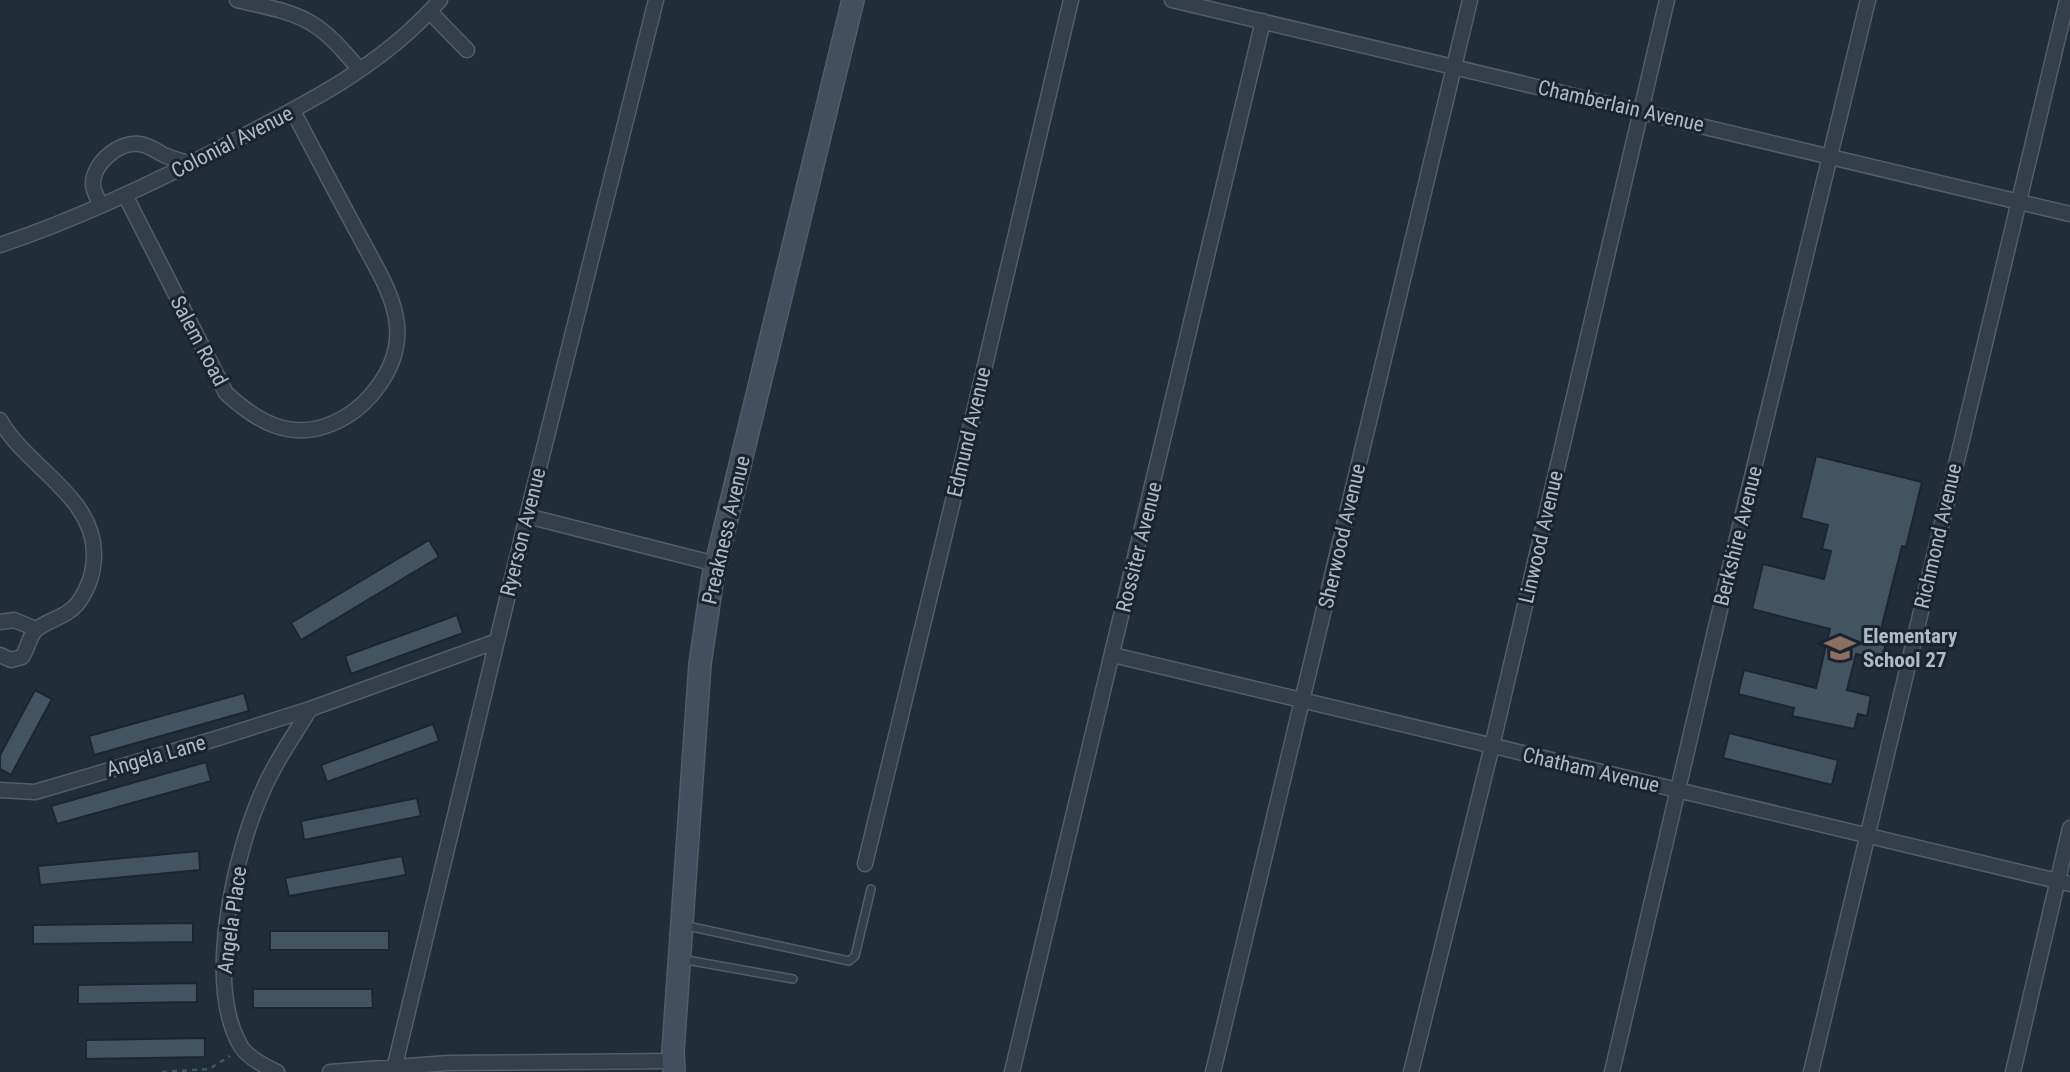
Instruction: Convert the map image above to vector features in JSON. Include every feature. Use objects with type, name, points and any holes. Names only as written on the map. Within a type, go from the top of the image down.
[{"type":"main road","name":"Preakness Avenue","points":[[674,1067],[700,664],[716,564],[853,0]]},
{"type":"street","points":[[237,0],[312,23],[330,37],[359,69]]},
{"type":"street","name":"Ryerson Avenue","points":[[394,1065],[656,0]]},
{"type":"street","name":"Edmund Avenue","points":[[864,864],[955,494],[1071,0]]},
{"type":"street","name":"Chamberlain Avenue","points":[[1172,0],[2070,214]]},
{"type":"street","name":"Sherwood Avenue","points":[[1213,1072],[1470,0]]},
{"type":"street","name":"Linwood Avenue","points":[[1411,1072],[1492,746],[1667,0]]},
{"type":"street","name":"Berkshire Avenue","points":[[1612,1072],[1729,571],[1868,0]]},
{"type":"street","name":"Richmond Avenue","points":[[1811,1072],[2067,0]]},
{"type":"street","points":[[435,6],[467,50]]},
{"type":"street","name":"Colonial Avenue","points":[[0,245],[73,219],[191,164],[293,111],[405,37],[435,6]]},
{"type":"street","name":"Rossiter Avenue","points":[[1012,1072],[1263,21]]},
{"type":"street","name":"Salem Road","points":[[125,195],[226,393],[245,411],[268,425],[281,428],[317,429],[346,418],[363,404],[386,374],[396,347],[395,313],[382,280],[293,111]]},
{"type":"street","points":[[101,205],[93,186],[94,177],[107,156],[120,148],[136,143],[191,164]]},
{"type":"street","points":[[0,420],[4,436],[74,502],[91,529],[93,542],[92,578],[82,597],[69,612],[36,629],[22,657],[11,660],[0,655]]},
{"type":"street","points":[[527,516],[716,564]]},
{"type":"street","points":[[0,622],[14,620],[36,629]]},
{"type":"street","points":[[310,709],[497,641]]},
{"type":"street","name":"Chatham Avenue","points":[[1113,655],[2064,882]]},
{"type":"street","name":"Angela Lane","points":[[0,790],[35,792],[310,709]]},
{"type":"street","name":"Angela Place","points":[[240,1046],[225,1000],[222,977],[235,873],[264,787],[310,709]]},
{"type":"street","points":[[2013,1072],[2064,882],[2070,828]]},
{"type":"street","points":[[240,1046],[263,1066],[277,1072]]},
{"type":"street","points":[[330,1072],[394,1065],[448,1063],[674,1067]]},
{"type":"lane","points":[[682,924],[849,961],[855,956],[871,889]]},
{"type":"lane","points":[[680,959],[793,979]]},
{"type":"path","points":[[162,1072],[209,1069],[240,1046]]},
{"type":"building","points":[[1816,456],[1922,482],[1906,547],[1902,546],[1880,633],[1888,635],[1882,660],[1856,654],[1847,690],[1871,696],[1867,716],[1858,714],[1854,729],[1792,716],[1794,708],[1738,694],[1744,670],[1816,688],[1830,629],[1752,609],[1763,564],[1824,579],[1831,551],[1822,549],[1828,525],[1801,518]]},
{"type":"building","points":[[429,540],[439,557],[301,640],[291,623]]},
{"type":"building","points":[[457,615],[463,633],[351,674],[345,656]]},
{"type":"building","points":[[35,690],[52,699],[11,775],[0,769],[0,755]]},
{"type":"building","points":[[244,693],[249,711],[94,755],[89,736]]},
{"type":"building","points":[[433,724],[439,741],[327,782],[321,765]]},
{"type":"building","points":[[1729,733],[1838,760],[1832,785],[1723,758]]},
{"type":"building","points":[[206,762],[211,781],[57,824],[51,806]]},
{"type":"building","points":[[417,798],[421,816],[304,840],[301,821]]},
{"type":"building","points":[[199,851],[200,870],[40,885],[38,866]]},
{"type":"building","points":[[402,856],[406,875],[289,896],[285,878]]},
{"type":"building","points":[[193,923],[193,942],[33,944],[33,925]]},
{"type":"building","points":[[270,931],[389,931],[389,950],[270,950]]},
{"type":"building","points":[[197,983],[197,1002],[78,1004],[78,985]]},
{"type":"building","points":[[253,989],[372,989],[373,1008],[253,1008]]},
{"type":"building","points":[[205,1038],[205,1057],[86,1059],[86,1040]]},
{"type":"place","name":"Elementary School 27","points":[[1840,648]]}]
